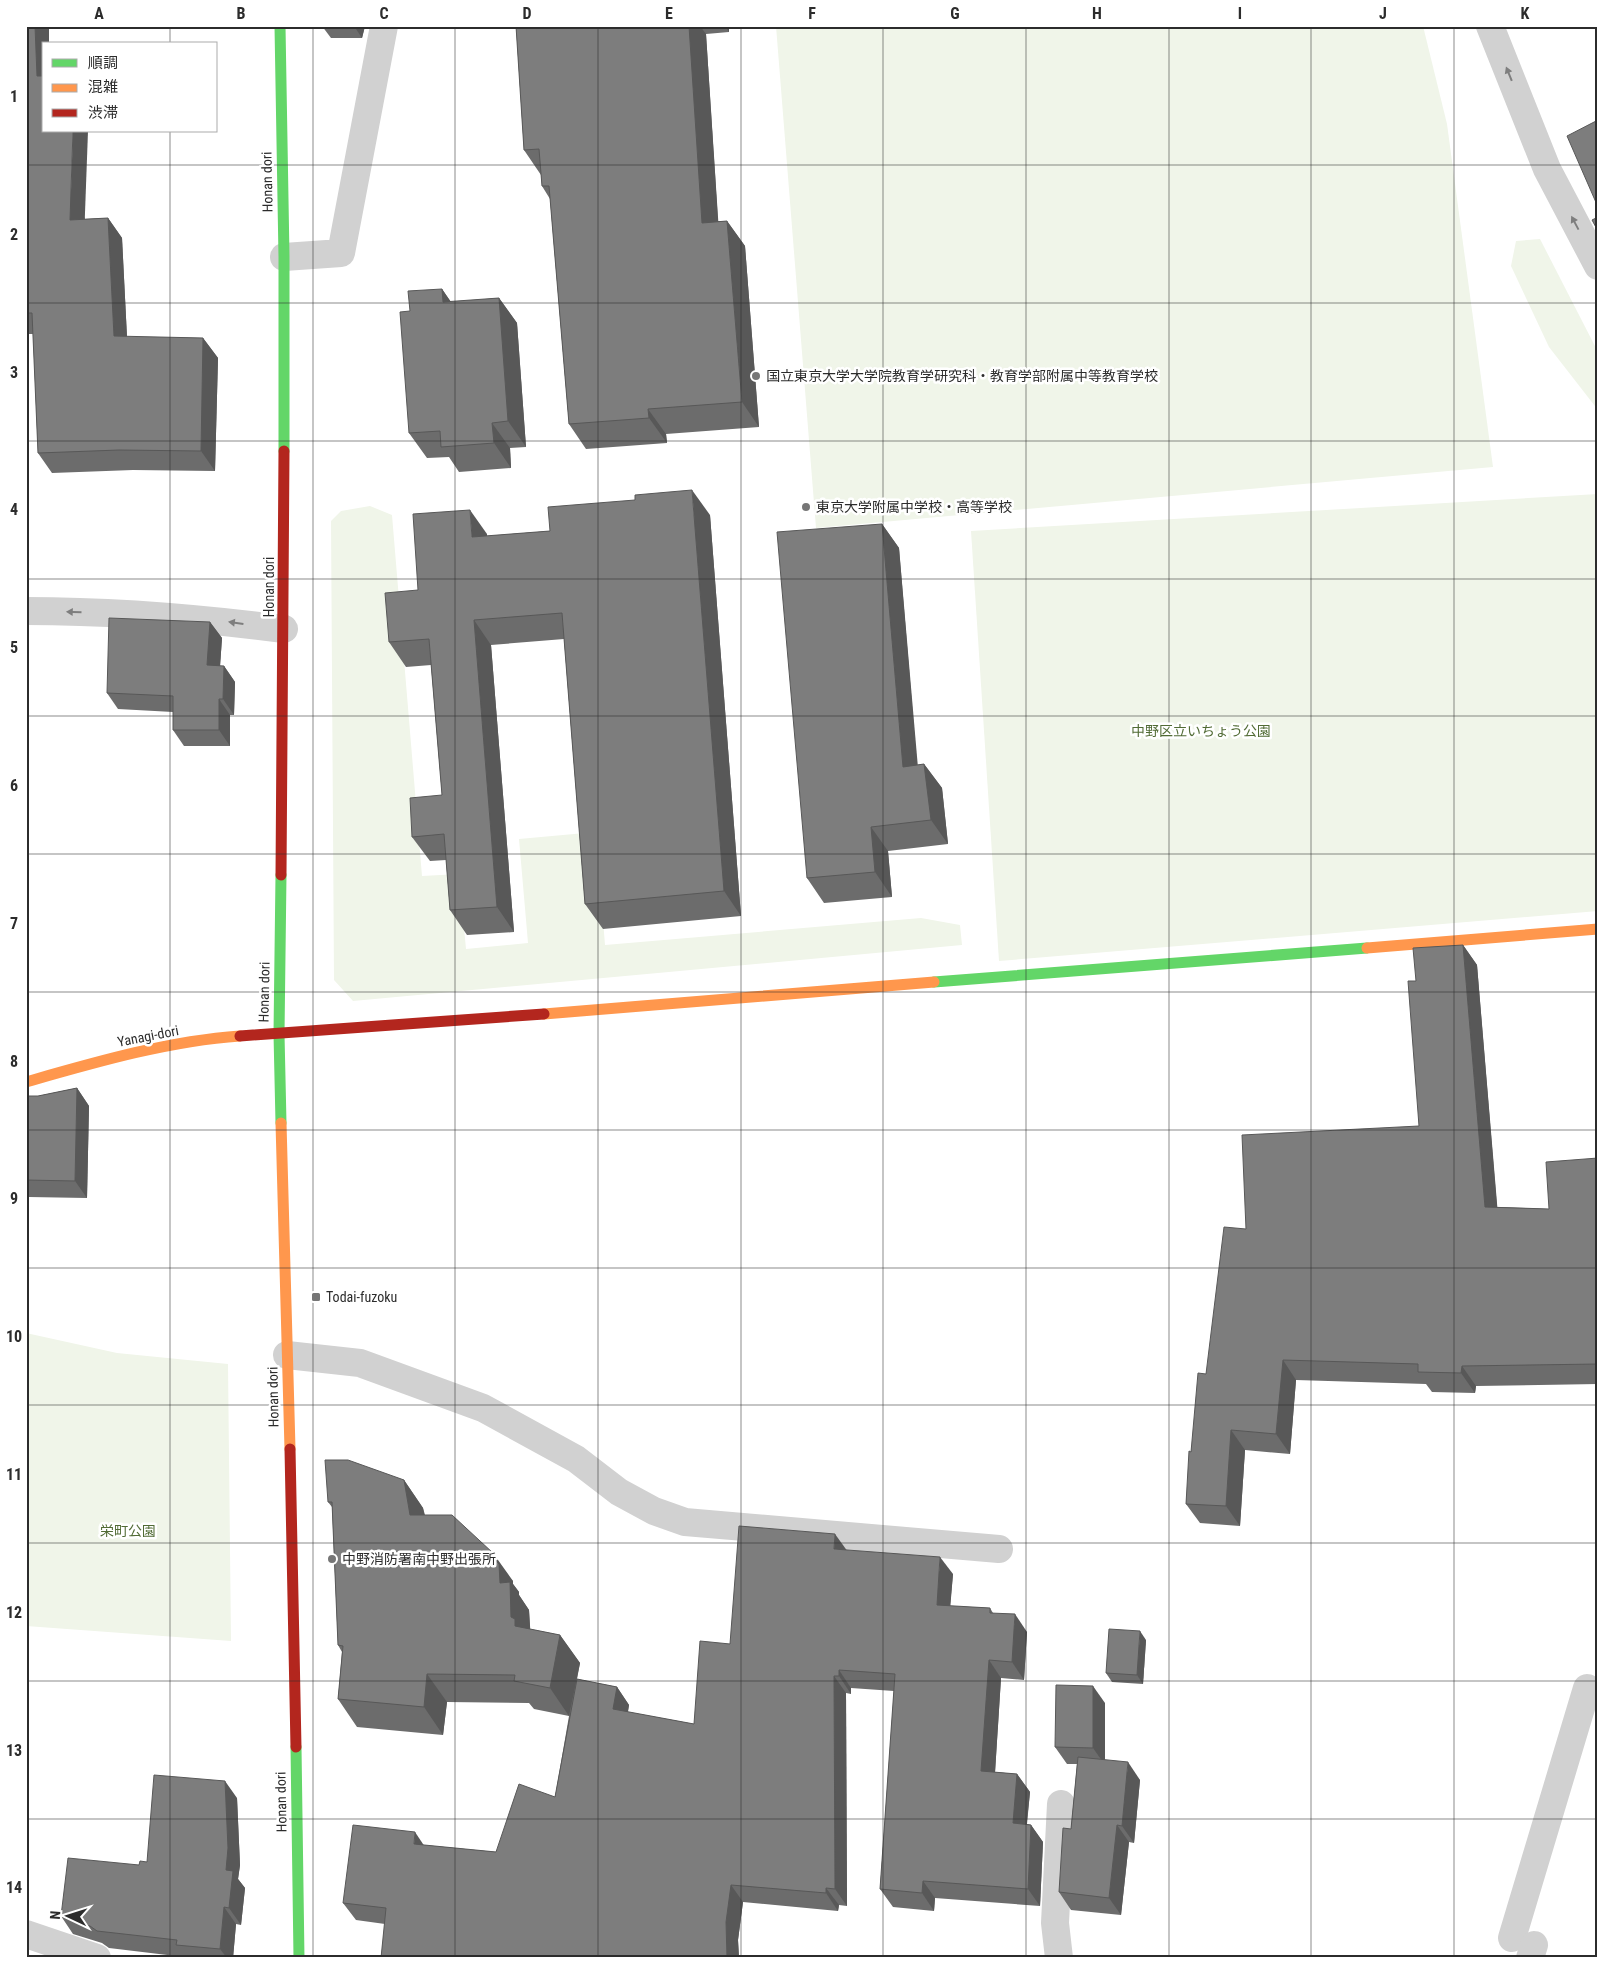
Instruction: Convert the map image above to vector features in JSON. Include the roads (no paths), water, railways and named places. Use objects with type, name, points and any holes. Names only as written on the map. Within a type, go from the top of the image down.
[{"type":"main road","name":"Honan dori","points":[[280,26],[284,257],[284,630],[279,1034],[295,1653],[299,1958]]},
{"type":"main road","name":"Yanagi-dori","points":[[26,1082],[99,1061],[217,1038],[1598,929]]},
{"type":"street","points":[[284,257],[341,253],[384,26]]},
{"type":"street","points":[[1490,26],[1547,169],[1598,266]]},
{"type":"street","points":[[26,611],[131,614],[218,621],[284,630]]},
{"type":"street","points":[[287,1355],[360,1364],[483,1408],[576,1459],[619,1492],[654,1511],[685,1522],[999,1549]]},
{"type":"street","points":[[1525,1947],[1587,1688]]},
{"type":"street","points":[[1059,1958],[1055,1923],[1061,1804]]},
{"type":"street","points":[[26,1934],[87,1957]]},
{"type":"place","name":"国立東京大学大学院教育学研究科・教育学部附属中等教育学校","points":[[756,376]]},
{"type":"place","name":"東京大学附属中学校・高等学校","points":[[806,507]]},
{"type":"place","name":"Todai-fuzoku","points":[[316,1297]]},
{"type":"place","name":"中野消防署南中野出張所","points":[[332,1559]]},
{"type":"park label","name":"中野区立いちょう公園","points":[[1201,731]]},
{"type":"park label","name":"栄町公園","points":[[128,1531]]}]
